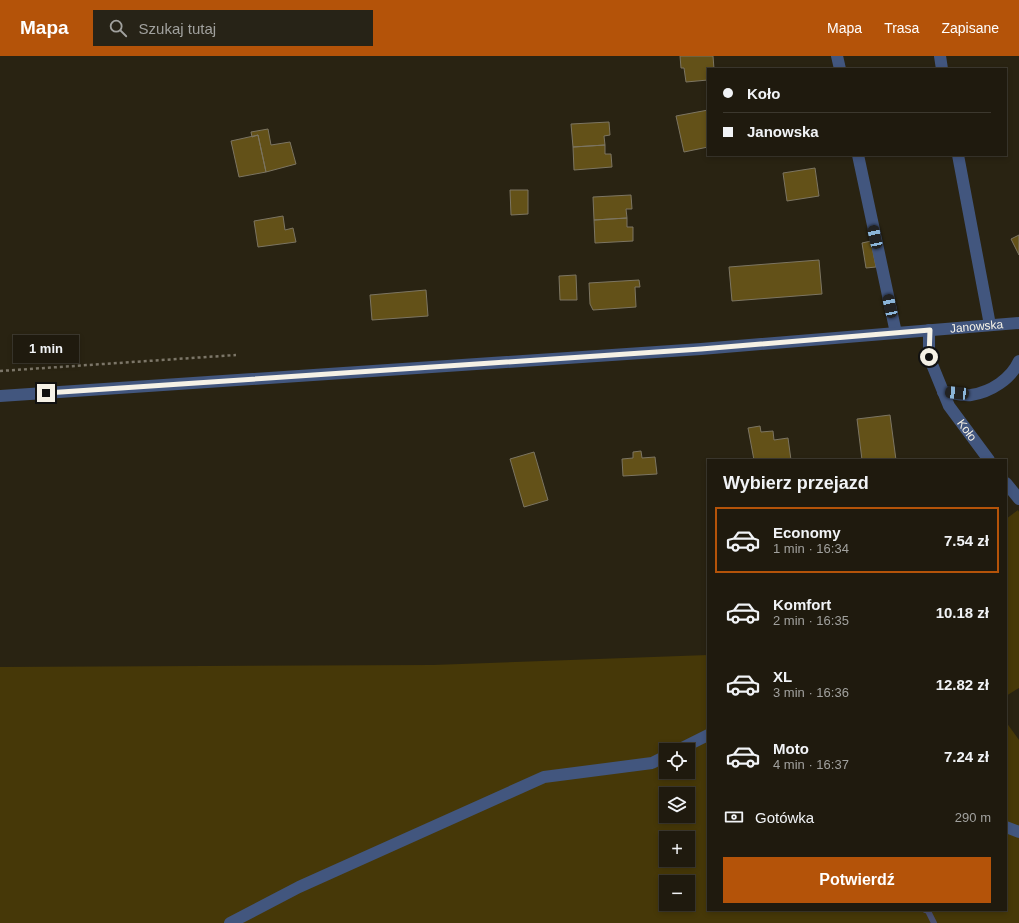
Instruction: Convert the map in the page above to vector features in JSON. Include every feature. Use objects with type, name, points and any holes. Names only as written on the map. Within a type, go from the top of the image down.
[{"type":"street","points":[[837,56],[840,68]]},
{"type":"street","points":[[940,56],[942,68]]},
{"type":"street","points":[[858,156],[896,333]]},
{"type":"street","points":[[958,156],[990,325]]},
{"type":"street","name":"Janowska","points":[[0,396],[701,349],[1019,323]]},
{"type":"street","name":"Koło","points":[[930,330],[929,357],[949,406],[988,459]]},
{"type":"street","points":[[943,392],[971,395],[998,385],[1016,368],[1019,361]]},
{"type":"street","points":[[1007,484],[1019,499]]},
{"type":"street","points":[[692,743],[707,736]]},
{"type":"street","points":[[230,923],[298,887],[544,778],[652,763],[659,760]]},
{"type":"street","points":[[1007,827],[1019,832]]},
{"type":"path","points":[[0,371],[236,355]]},
{"type":"shaded area","points":[[1018,510],[1019,688],[1007,695],[1007,518]]},
{"type":"shaded area","points":[[707,655],[707,911],[1007,911],[1007,723],[1019,740],[1019,923],[0,923],[0,667],[433,665]]},
{"type":"building","points":[[680,56],[713,56],[714,68],[707,68],[707,80],[686,82],[684,68],[681,68]]},
{"type":"building","points":[[707,110],[707,147],[684,152],[676,116]]},
{"type":"building","points":[[609,122],[610,135],[604,136],[605,145],[573,147],[571,124]]},
{"type":"building","points":[[268,129],[271,145],[290,142],[296,164],[266,172],[258,135],[252,137],[251,132]]},
{"type":"building","points":[[258,135],[266,172],[239,177],[231,141]]},
{"type":"building","points":[[605,145],[605,154],[611,154],[612,167],[574,170],[573,147]]},
{"type":"building","points":[[815,168],[819,196],[787,201],[783,173]]},
{"type":"building","points":[[510,190],[528,190],[528,214],[511,215]]},
{"type":"building","points":[[631,195],[632,209],[626,209],[627,218],[594,220],[593,197]]},
{"type":"building","points":[[283,216],[285,230],[293,228],[296,242],[258,247],[254,221]]},
{"type":"building","points":[[627,218],[627,227],[633,227],[633,241],[595,243],[594,220]]},
{"type":"building","points":[[1019,235],[1019,255],[1011,239]]},
{"type":"building","points":[[871,241],[876,267],[866,268],[862,243]]},
{"type":"building","points":[[819,260],[822,294],[732,301],[729,267]]},
{"type":"building","points":[[576,275],[577,300],[560,300],[559,276]]},
{"type":"building","points":[[639,280],[640,287],[635,287],[636,307],[593,310],[590,304],[589,283]]},
{"type":"building","points":[[426,290],[428,316],[372,320],[370,295]]},
{"type":"building","points":[[890,415],[896,459],[862,459],[857,419]]},
{"type":"building","points":[[760,426],[761,432],[773,431],[774,440],[788,438],[791,459],[754,459],[748,428]]},
{"type":"building","points":[[641,451],[642,458],[655,457],[657,474],[623,476],[622,459],[633,458],[633,452]]},
{"type":"building","points":[[534,452],[548,500],[524,507],[510,459]]},
{"type":"waterway","points":[[928,911],[934,923]]},
{"type":"route","points":[[46,393],[701,349],[930,330],[929,357]]}]
